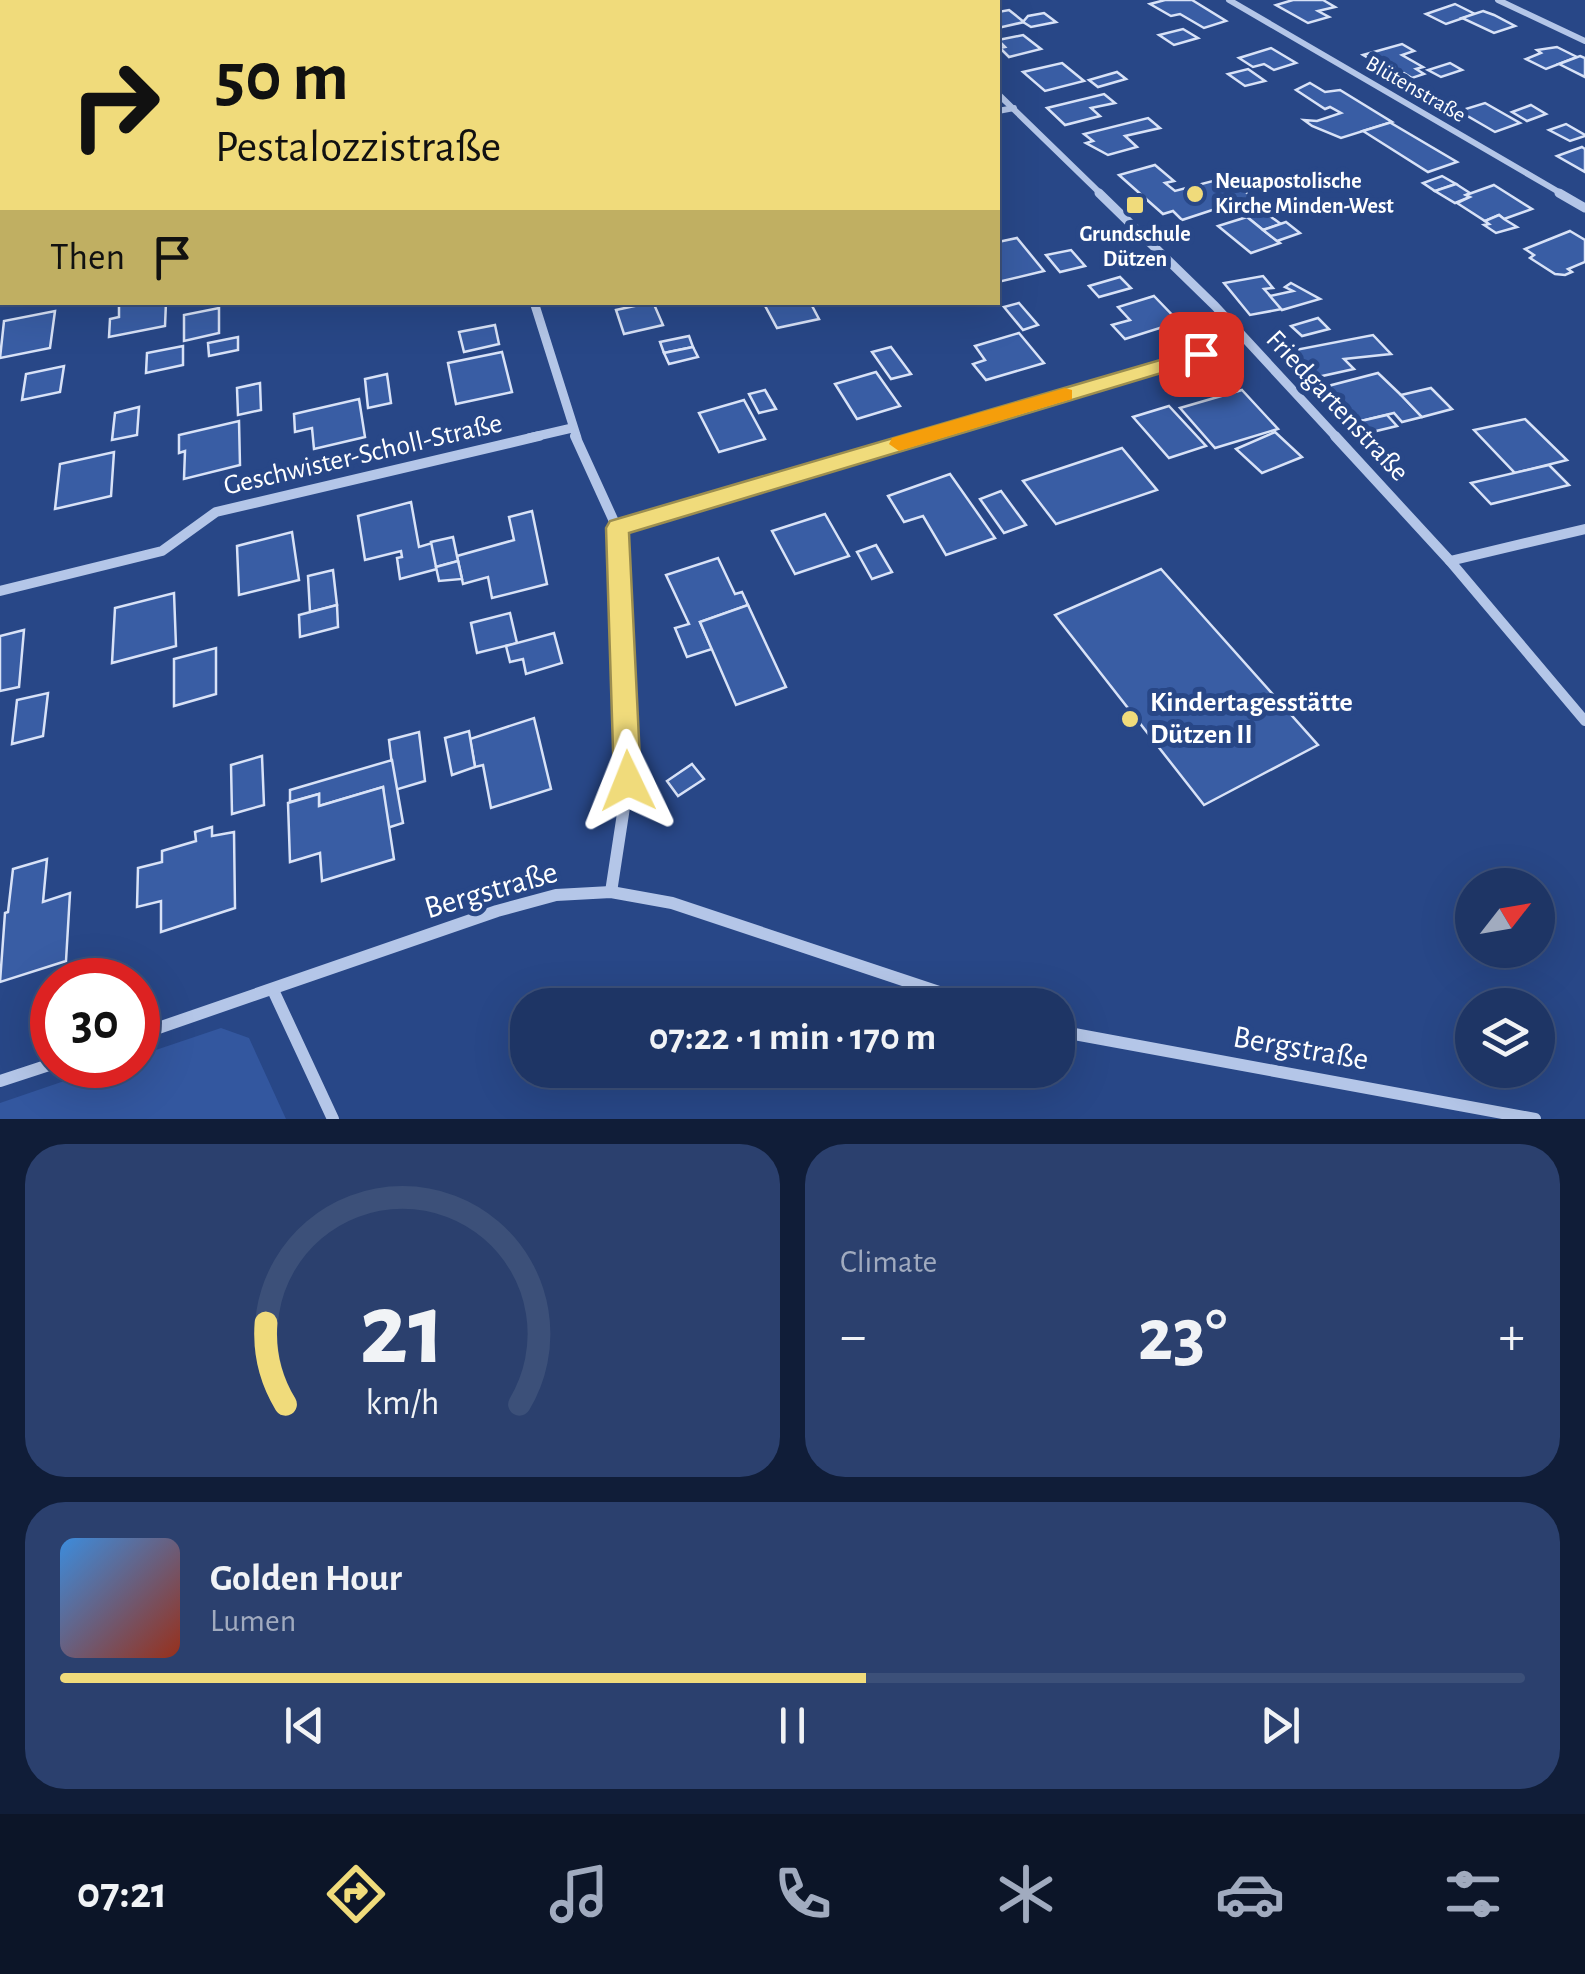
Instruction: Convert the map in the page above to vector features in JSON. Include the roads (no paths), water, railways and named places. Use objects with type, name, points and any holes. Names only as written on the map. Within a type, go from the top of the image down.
[{"type":"street","name":"Blütenstraße","points":[[1229,0],[1585,208]]},
{"type":"street","points":[[1498,0],[1585,41]]},
{"type":"street","name":"Friedgartenstraße","points":[[1000,96],[1198,289],[1450,560],[1585,721]]},
{"type":"street","points":[[1000,111],[1014,108]]},
{"type":"street","points":[[535,305],[572,428],[618,528],[628,781],[611,892]]},
{"type":"street","points":[[618,528],[1201,354]]},
{"type":"street","name":"Geschwister-Scholl-Straße","points":[[0,591],[162,551],[216,512],[572,428]]},
{"type":"street","points":[[1450,560],[1585,529]]},
{"type":"street","name":"Bergstraße","points":[[160,1029],[556,894],[611,892],[672,904],[926,988]]},
{"type":"street","points":[[273,990],[333,1119]]},
{"type":"street","name":"Bergstraße","points":[[1075,1034],[1535,1119]]},
{"type":"street","points":[[0,1081],[30,1071]]},
{"type":"place","name":"Neuapostolische Kirche Minden-West","points":[[1195,194]]},
{"type":"place","name":"Grundschule Dützen","points":[[1135,205]]},
{"type":"place","name":"Kindertagesstätte Dützen II","points":[[1130,719]]}]
